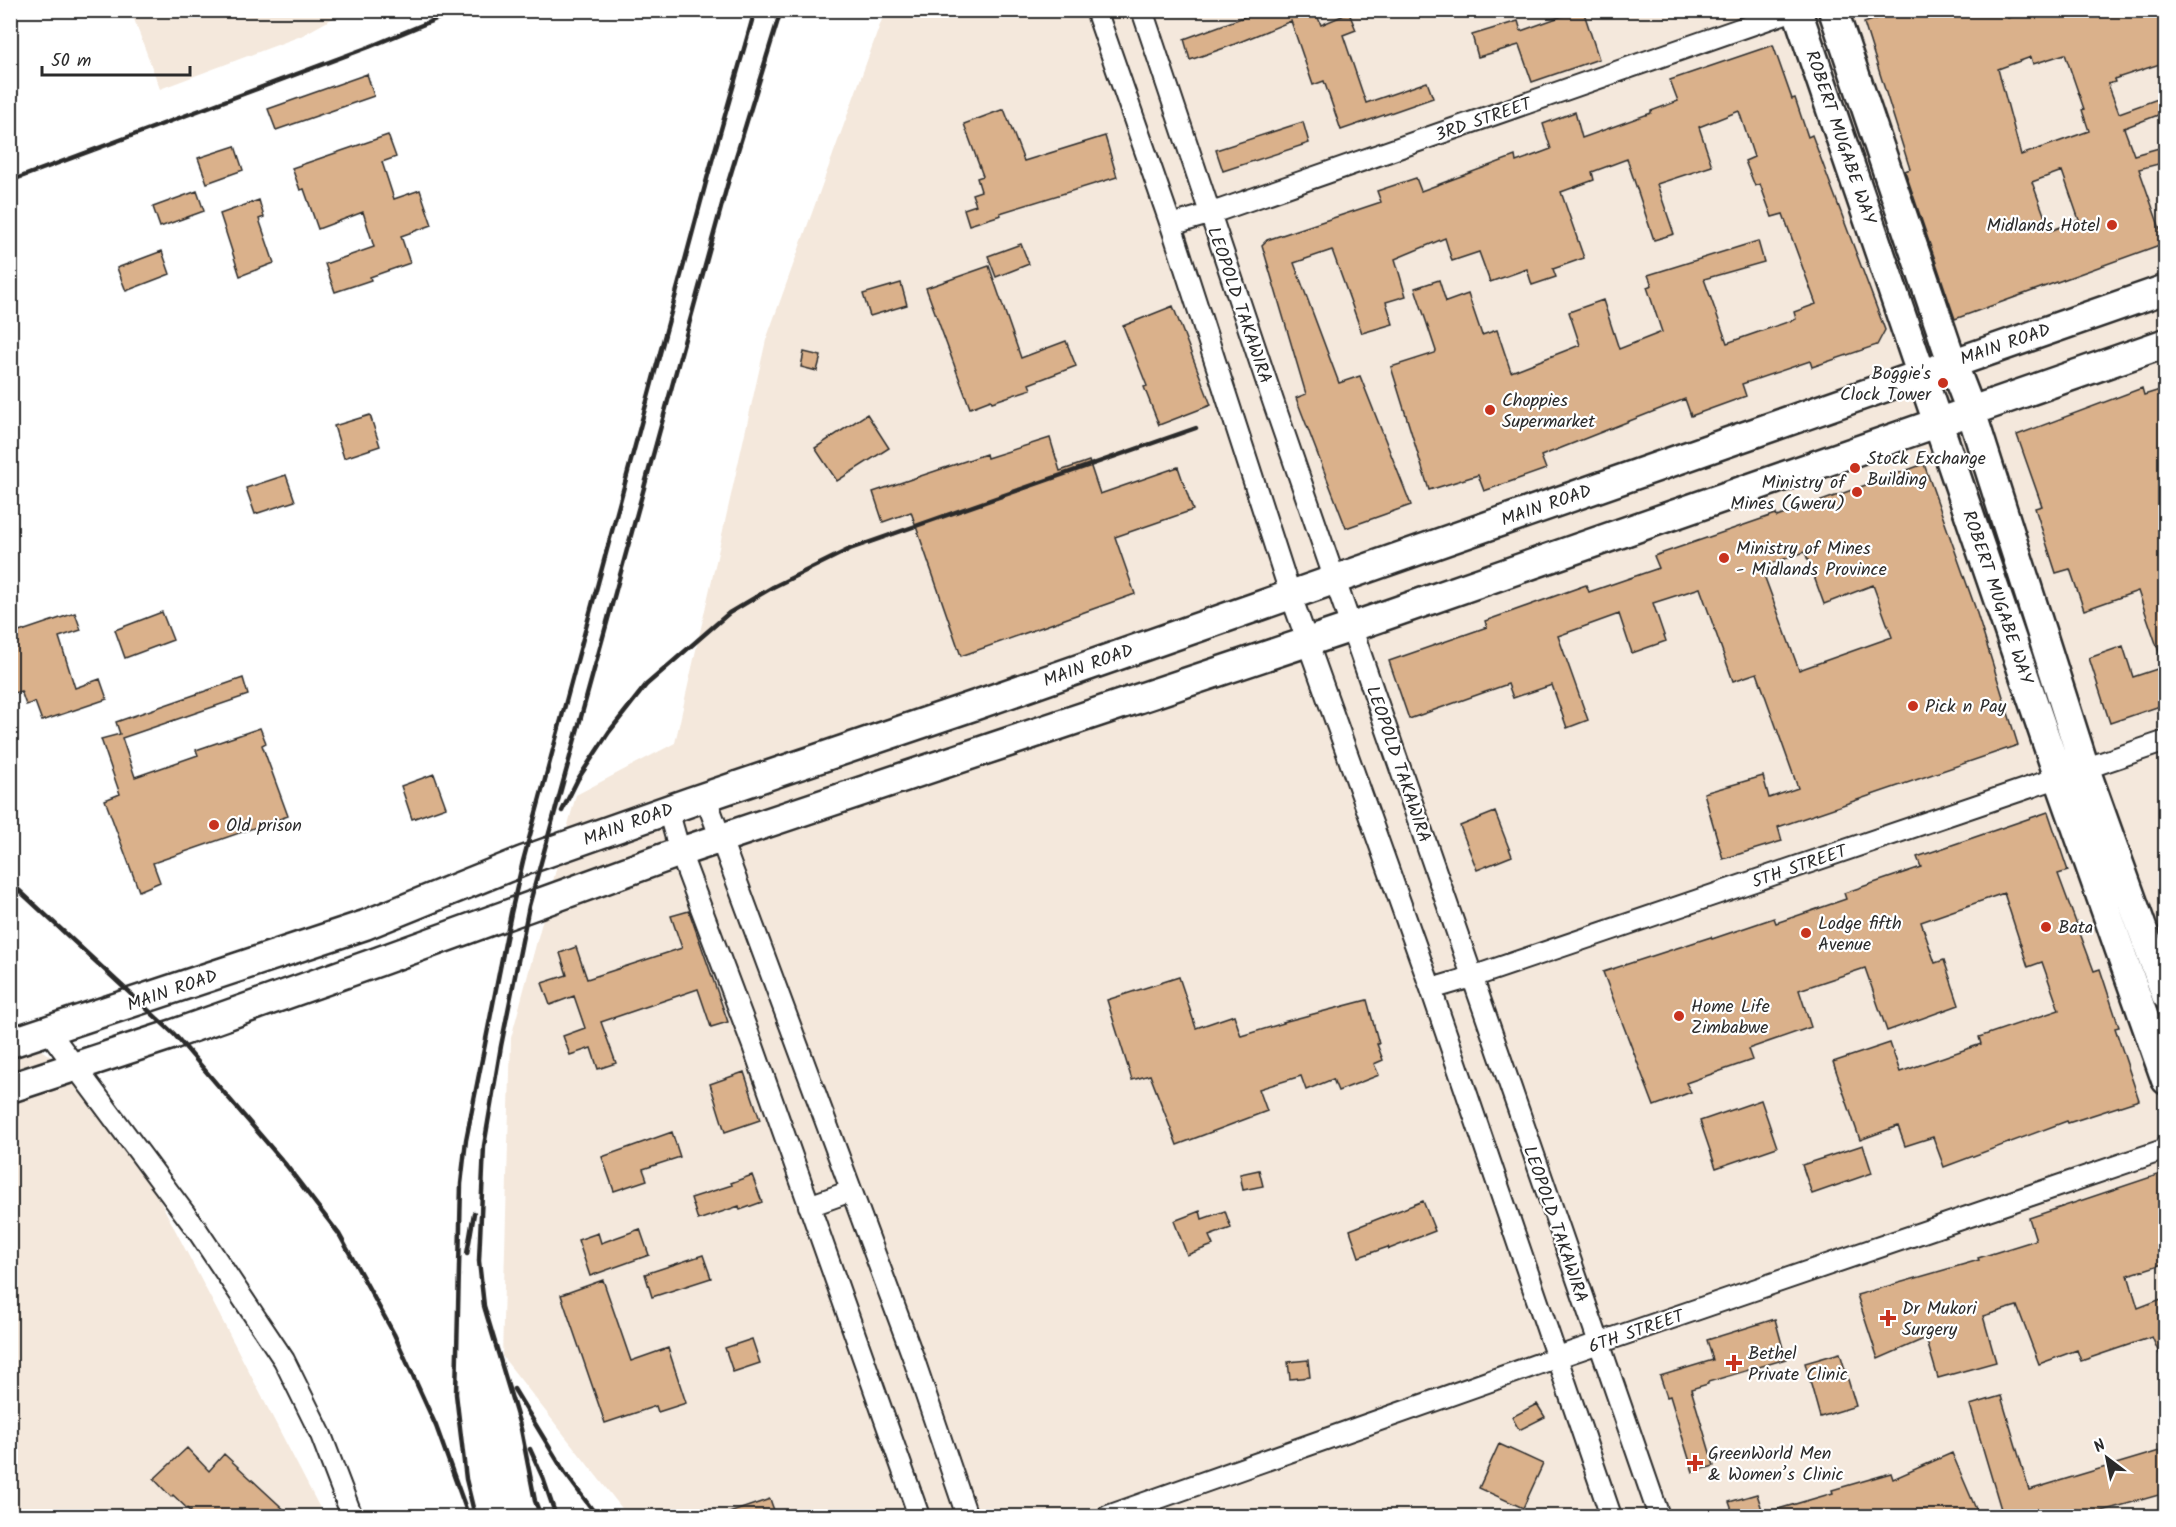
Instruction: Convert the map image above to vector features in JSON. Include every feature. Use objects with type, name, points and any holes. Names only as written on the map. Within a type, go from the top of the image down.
[{"type":"main road","name":"ROBERT MUGABE WAY","points":[[1796,10],[1938,422],[2072,773],[2166,995]]},
{"type":"main road","name":"ROBERT MUGABE WAY","points":[[1833,10],[1952,362],[1971,411],[2072,773],[2166,1080]]},
{"type":"main road","name":"MAIN ROAD","points":[[10,1043],[365,925],[523,861],[705,796],[973,706],[1290,593],[2166,289]]},
{"type":"main road","points":[[10,1088],[380,961],[680,852],[1352,627],[2166,343]]},
{"type":"main road","points":[[973,706],[984,749]]},
{"type":"street","points":[[1096,10],[1171,225],[1290,593],[1431,989],[1611,1516]]},
{"type":"street","name":"LEOPOLD TAKAWIRA","points":[[1142,10],[1209,214],[1659,1516]]},
{"type":"street","name":"3RD STREET","points":[[1171,225],[1209,214],[1796,10]]},
{"type":"street","name":"5TH STREET","points":[[1431,989],[2166,741]]},
{"type":"street","points":[[705,796],[912,1354],[967,1516]]},
{"type":"street","points":[[668,810],[680,852],[753,1046],[919,1516]]},
{"type":"street","points":[[48,1030],[197,1230],[284,1360],[321,1435],[352,1516]]},
{"type":"street","name":"6TH STREET","points":[[1108,1516],[1558,1357],[2166,1149]]},
{"type":"street","points":[[809,1206],[851,1191]]},
{"type":"shaded area","points":[[131,10],[346,11],[301,36],[160,89]]},
{"type":"shaded area","points":[[885,11],[2165,11],[2165,1516],[628,1516],[502,1356],[511,1038],[576,795],[675,743],[766,340]]},
{"type":"shaded area","points":[[10,1028],[105,1095],[324,1516],[11,1516]]},
{"type":"building","points":[[1263,10],[1315,10],[1321,25],[1349,13],[1356,30],[1343,35],[1366,103],[1427,82],[1433,98],[1341,130],[1324,81],[1313,85],[1291,21],[1190,60],[1184,39]]},
{"type":"building","points":[[1583,10],[1599,59],[1532,82],[1519,45],[1478,57],[1472,35],[1518,21],[1521,31]]},
{"type":"building","points":[[1903,10],[2006,10],[2008,18],[2034,10],[2166,10],[2166,62],[2114,79],[2115,82],[2108,84],[2119,113],[2166,96],[2166,112],[2124,128],[2134,155],[2166,146],[2166,162],[2139,169],[2165,243],[1955,319],[1905,171],[1910,169],[1864,23]],"holes":[[[2065,54],[2089,131],[2021,155],[1998,69],[2031,57],[2033,64]],[[2062,171],[2079,220],[2050,231],[2032,182]]]},
{"type":"building","points":[[1773,45],[1808,137],[1812,135],[1885,330],[1877,345],[1812,367],[1810,361],[1742,384],[1746,396],[1691,416],[1685,399],[1541,456],[1546,469],[1484,491],[1478,475],[1429,490],[1391,367],[1436,351],[1415,288],[1439,280],[1446,302],[1468,294],[1482,335],[1497,330],[1511,372],[1580,345],[1569,312],[1603,300],[1619,349],[1662,332],[1647,287],[1652,285],[1648,275],[1758,241],[1764,262],[1704,279],[1727,343],[1796,319],[1794,312],[1816,304],[1783,214],[1772,217],[1760,184],[1755,186],[1745,161],[1754,157],[1739,111],[1699,127],[1712,166],[1657,184],[1674,234],[1654,240],[1627,159],[1592,172],[1594,180],[1561,192],[1584,258],[1553,269],[1556,277],[1532,285],[1527,269],[1490,282],[1479,252],[1452,261],[1445,238],[1395,259],[1406,296],[1386,302],[1393,324],[1362,333],[1332,250],[1294,263],[1339,383],[1360,376],[1411,505],[1346,528],[1296,398],[1306,394],[1262,245],[1267,240],[1381,202],[1377,191],[1416,178],[1421,191],[1515,156],[1516,162],[1551,149],[1543,124],[1575,112],[1582,138],[1651,113],[1651,111],[1678,101],[1670,80]]},
{"type":"building","points":[[367,74],[374,96],[276,130],[268,109]]},
{"type":"building","points":[[1004,109],[1024,161],[1105,136],[1117,177],[1000,213],[1001,215],[969,225],[964,209],[976,205],[972,194],[981,191],[977,178],[983,176],[964,124]]},
{"type":"building","points":[[1303,122],[1309,143],[1223,171],[1216,150]]},
{"type":"building","points":[[388,135],[396,157],[382,162],[394,199],[420,190],[432,225],[401,236],[410,263],[335,292],[325,264],[374,247],[363,212],[318,229],[304,189],[300,190],[292,168]]},
{"type":"building","points":[[235,146],[243,170],[207,183],[198,158]]},
{"type":"building","points":[[197,191],[204,211],[160,227],[153,207]]},
{"type":"building","points":[[259,200],[264,217],[259,219],[274,263],[240,276],[220,214]]},
{"type":"building","points":[[1021,244],[1029,264],[996,277],[988,256]]},
{"type":"building","points":[[162,251],[170,274],[126,291],[117,268]]},
{"type":"building","points":[[989,266],[1021,358],[1066,341],[1076,366],[1029,384],[1031,389],[970,408],[926,288]]},
{"type":"building","points":[[901,283],[907,305],[870,316],[863,294]]},
{"type":"building","points":[[1173,306],[1211,405],[1159,425],[1144,387],[1147,386],[1123,326]]},
{"type":"building","points":[[804,352],[821,356],[817,371],[801,367]]},
{"type":"building","points":[[2142,388],[2144,395],[2166,388],[2166,664],[2163,664],[2138,591],[2084,610],[2070,569],[2056,573],[2035,508],[2042,506],[2017,435]]},
{"type":"building","points":[[867,414],[889,448],[837,481],[815,448]]},
{"type":"building","points":[[370,415],[380,446],[344,458],[334,426]]},
{"type":"building","points":[[1050,438],[1060,471],[1089,461],[1100,494],[1178,467],[1193,510],[1115,537],[1135,594],[961,656],[911,512],[883,522],[873,492],[986,454],[987,458]]},
{"type":"building","points":[[1924,464],[1975,607],[2018,745],[1778,827],[1782,841],[1723,859],[1704,793],[1763,776],[1769,798],[1798,788],[1757,673],[1733,681],[1700,588],[1653,603],[1666,641],[1632,653],[1619,614],[1558,636],[1588,720],[1567,728],[1552,685],[1513,698],[1508,684],[1409,719],[1389,661],[1487,627],[1485,621],[1586,585],[1589,592],[1659,568],[1654,556],[1776,514],[1777,517]],"holes":[[[1805,552],[1824,604],[1873,585],[1892,637],[1799,670],[1761,567]]]},
{"type":"building","points":[[286,475],[295,501],[255,514],[246,488]]},
{"type":"building","points":[[162,612],[173,640],[125,658],[115,630]]},
{"type":"building","points":[[75,613],[81,630],[59,637],[75,688],[100,679],[107,699],[42,721],[35,702],[26,705],[21,691],[14,693],[10,684],[10,635]]},
{"type":"building","points":[[2123,646],[2133,677],[2166,666],[2166,704],[2110,723],[2089,658]]},
{"type":"building","points":[[243,678],[248,695],[122,738],[135,777],[198,755],[196,750],[260,728],[266,743],[262,745],[288,816],[153,863],[160,882],[139,891],[105,800],[120,794],[101,739],[120,734],[116,722]]},
{"type":"building","points":[[434,774],[446,807],[412,819],[401,786]]},
{"type":"building","points":[[1495,812],[1512,856],[1477,870],[1460,826]]},
{"type":"building","points":[[2048,812],[2068,871],[2058,874],[2094,971],[2100,969],[2119,1027],[2115,1028],[2139,1100],[2068,1123],[2067,1121],[1944,1167],[1933,1137],[1905,1146],[1898,1126],[1860,1140],[1833,1062],[1890,1043],[1900,1072],[1981,1044],[1979,1037],[2059,1010],[2042,962],[2028,967],[2004,893],[1921,922],[1935,963],[1944,960],[1959,1005],[1887,1031],[1865,968],[1799,990],[1811,1027],[1748,1049],[1752,1060],[1686,1083],[1691,1092],[1654,1106],[1603,972],[1774,918],[1776,923],[1846,899],[1844,893],[1921,867],[1917,857]]},
{"type":"building","points":[[689,911],[728,1022],[711,1027],[698,989],[601,1022],[616,1063],[598,1069],[591,1048],[570,1055],[563,1036],[585,1028],[574,996],[550,1005],[542,983],[567,975],[560,953],[576,947],[587,979],[682,948],[671,916]]},
{"type":"building","points":[[1179,977],[1196,1028],[1234,1015],[1241,1036],[1283,1022],[1367,1000],[1383,1060],[1374,1064],[1379,1075],[1338,1091],[1333,1079],[1306,1090],[1301,1076],[1259,1089],[1267,1111],[1177,1145],[1150,1075],[1132,1080],[1107,1000]]},
{"type":"building","points":[[744,1072],[760,1120],[725,1132],[710,1084]]},
{"type":"building","points":[[1761,1100],[1777,1147],[1716,1168],[1700,1121]]},
{"type":"building","points":[[672,1132],[680,1157],[643,1169],[647,1180],[614,1191],[602,1157]]},
{"type":"building","points":[[1863,1145],[1872,1173],[1812,1194],[1802,1165]]},
{"type":"building","points":[[1259,1170],[1263,1186],[1243,1190],[1240,1174]]},
{"type":"building","points":[[2166,1172],[2166,1263],[2128,1275],[2138,1308],[2166,1297],[2166,1369],[2152,1337],[2081,1361],[2077,1350],[2039,1364],[2017,1306],[1983,1316],[1996,1362],[1938,1378],[1926,1338],[1878,1359],[1857,1295],[1979,1260],[1978,1258],[2036,1240],[2029,1218]]},
{"type":"building","points":[[752,1175],[762,1202],[740,1210],[739,1206],[698,1220],[691,1198],[732,1185],[731,1183]]},
{"type":"building","points":[[1423,1201],[1435,1231],[1389,1249],[1388,1247],[1359,1257],[1350,1230]]},
{"type":"building","points":[[1200,1211],[1202,1219],[1225,1211],[1231,1228],[1209,1236],[1213,1245],[1187,1255],[1174,1221]]},
{"type":"building","points":[[640,1229],[649,1255],[590,1276],[578,1240],[598,1233],[601,1243]]},
{"type":"building","points":[[703,1255],[711,1278],[652,1297],[645,1274]]},
{"type":"building","points":[[603,1280],[631,1361],[668,1348],[686,1403],[658,1412],[656,1406],[605,1423],[561,1295]]},
{"type":"building","points":[[1775,1319],[1786,1359],[1691,1389],[1714,1466],[1693,1472],[1670,1396],[1667,1397],[1660,1376],[1713,1360],[1707,1340]]},
{"type":"building","points":[[752,1339],[760,1363],[733,1372],[725,1348]]},
{"type":"building","points":[[1840,1353],[1856,1406],[1820,1417],[1805,1363]]},
{"type":"building","points":[[1308,1360],[1310,1377],[1290,1379],[1288,1362]]},
{"type":"building","points":[[2001,1396],[2029,1490],[2166,1449],[2166,1493],[2084,1516],[2003,1516],[1970,1405]]},
{"type":"building","points":[[1537,1404],[1545,1417],[1519,1430],[1512,1417]]},
{"type":"building","points":[[1499,1444],[1543,1464],[1523,1508],[1479,1488]]},
{"type":"building","points":[[187,1448],[209,1471],[224,1454],[291,1516],[195,1516],[173,1495],[171,1497],[154,1479]]},
{"type":"building","points":[[1952,1453],[1979,1516],[1768,1516],[1768,1512],[1833,1493],[1832,1490],[1891,1473],[1893,1479]]},
{"type":"building","points":[[1757,1494],[1764,1516],[1734,1516],[1729,1502]]},
{"type":"building","points":[[770,1499],[776,1516],[726,1516],[726,1514]]},
{"type":"railway","points":[[10,181],[369,47],[458,10]]},
{"type":"railway","points":[[475,1516],[466,1479],[456,1394],[461,1184],[466,1140],[523,861],[708,175],[755,10]]},
{"type":"railway","points":[[541,1516],[535,1501],[521,1429],[484,1306],[479,1261],[484,1146],[529,906],[727,186],[781,10]]},
{"type":"railway","points":[[562,811],[578,779],[609,732],[646,685],[729,613],[773,587],[850,549],[1196,428]]},
{"type":"railway","points":[[10,882],[174,1034],[286,1165],[339,1234],[394,1334],[436,1426],[466,1509]]},
{"type":"railway","points":[[467,1254],[474,1213]]},
{"type":"railway","points":[[514,1389],[565,1473],[597,1516]]},
{"type":"railway","points":[[530,1449],[556,1516]]},
{"type":"place","name":"Midlands Hotel","points":[[2112,225]]},
{"type":"place","name":"Boggie's Clock Tower","points":[[1943,383]]},
{"type":"place","name":"Choppies Supermarket","points":[[1490,410]]},
{"type":"place","name":"Stock Exchange Building","points":[[1855,468]]},
{"type":"place","name":"Ministry of Mines (Gweru)","points":[[1857,492]]},
{"type":"place","name":"Ministry of Mines - Midlands Province","points":[[1724,558]]},
{"type":"place","name":"Pick n Pay","points":[[1913,706]]},
{"type":"place","name":"Old prison","points":[[214,825]]},
{"type":"place","name":"Bata","points":[[2046,927]]},
{"type":"place","name":"Lodge fifth Avenue","points":[[1806,933]]},
{"type":"place","name":"Home Life Zimbabwe","points":[[1679,1016]]},
{"type":"place","name":"Dr Mukori Surgery","points":[[1888,1318]]},
{"type":"place","name":"Bethel Private Clinic","points":[[1734,1363]]},
{"type":"place","name":"GreenWorld Men & Women’s Clinic","points":[[1695,1463]]}]
